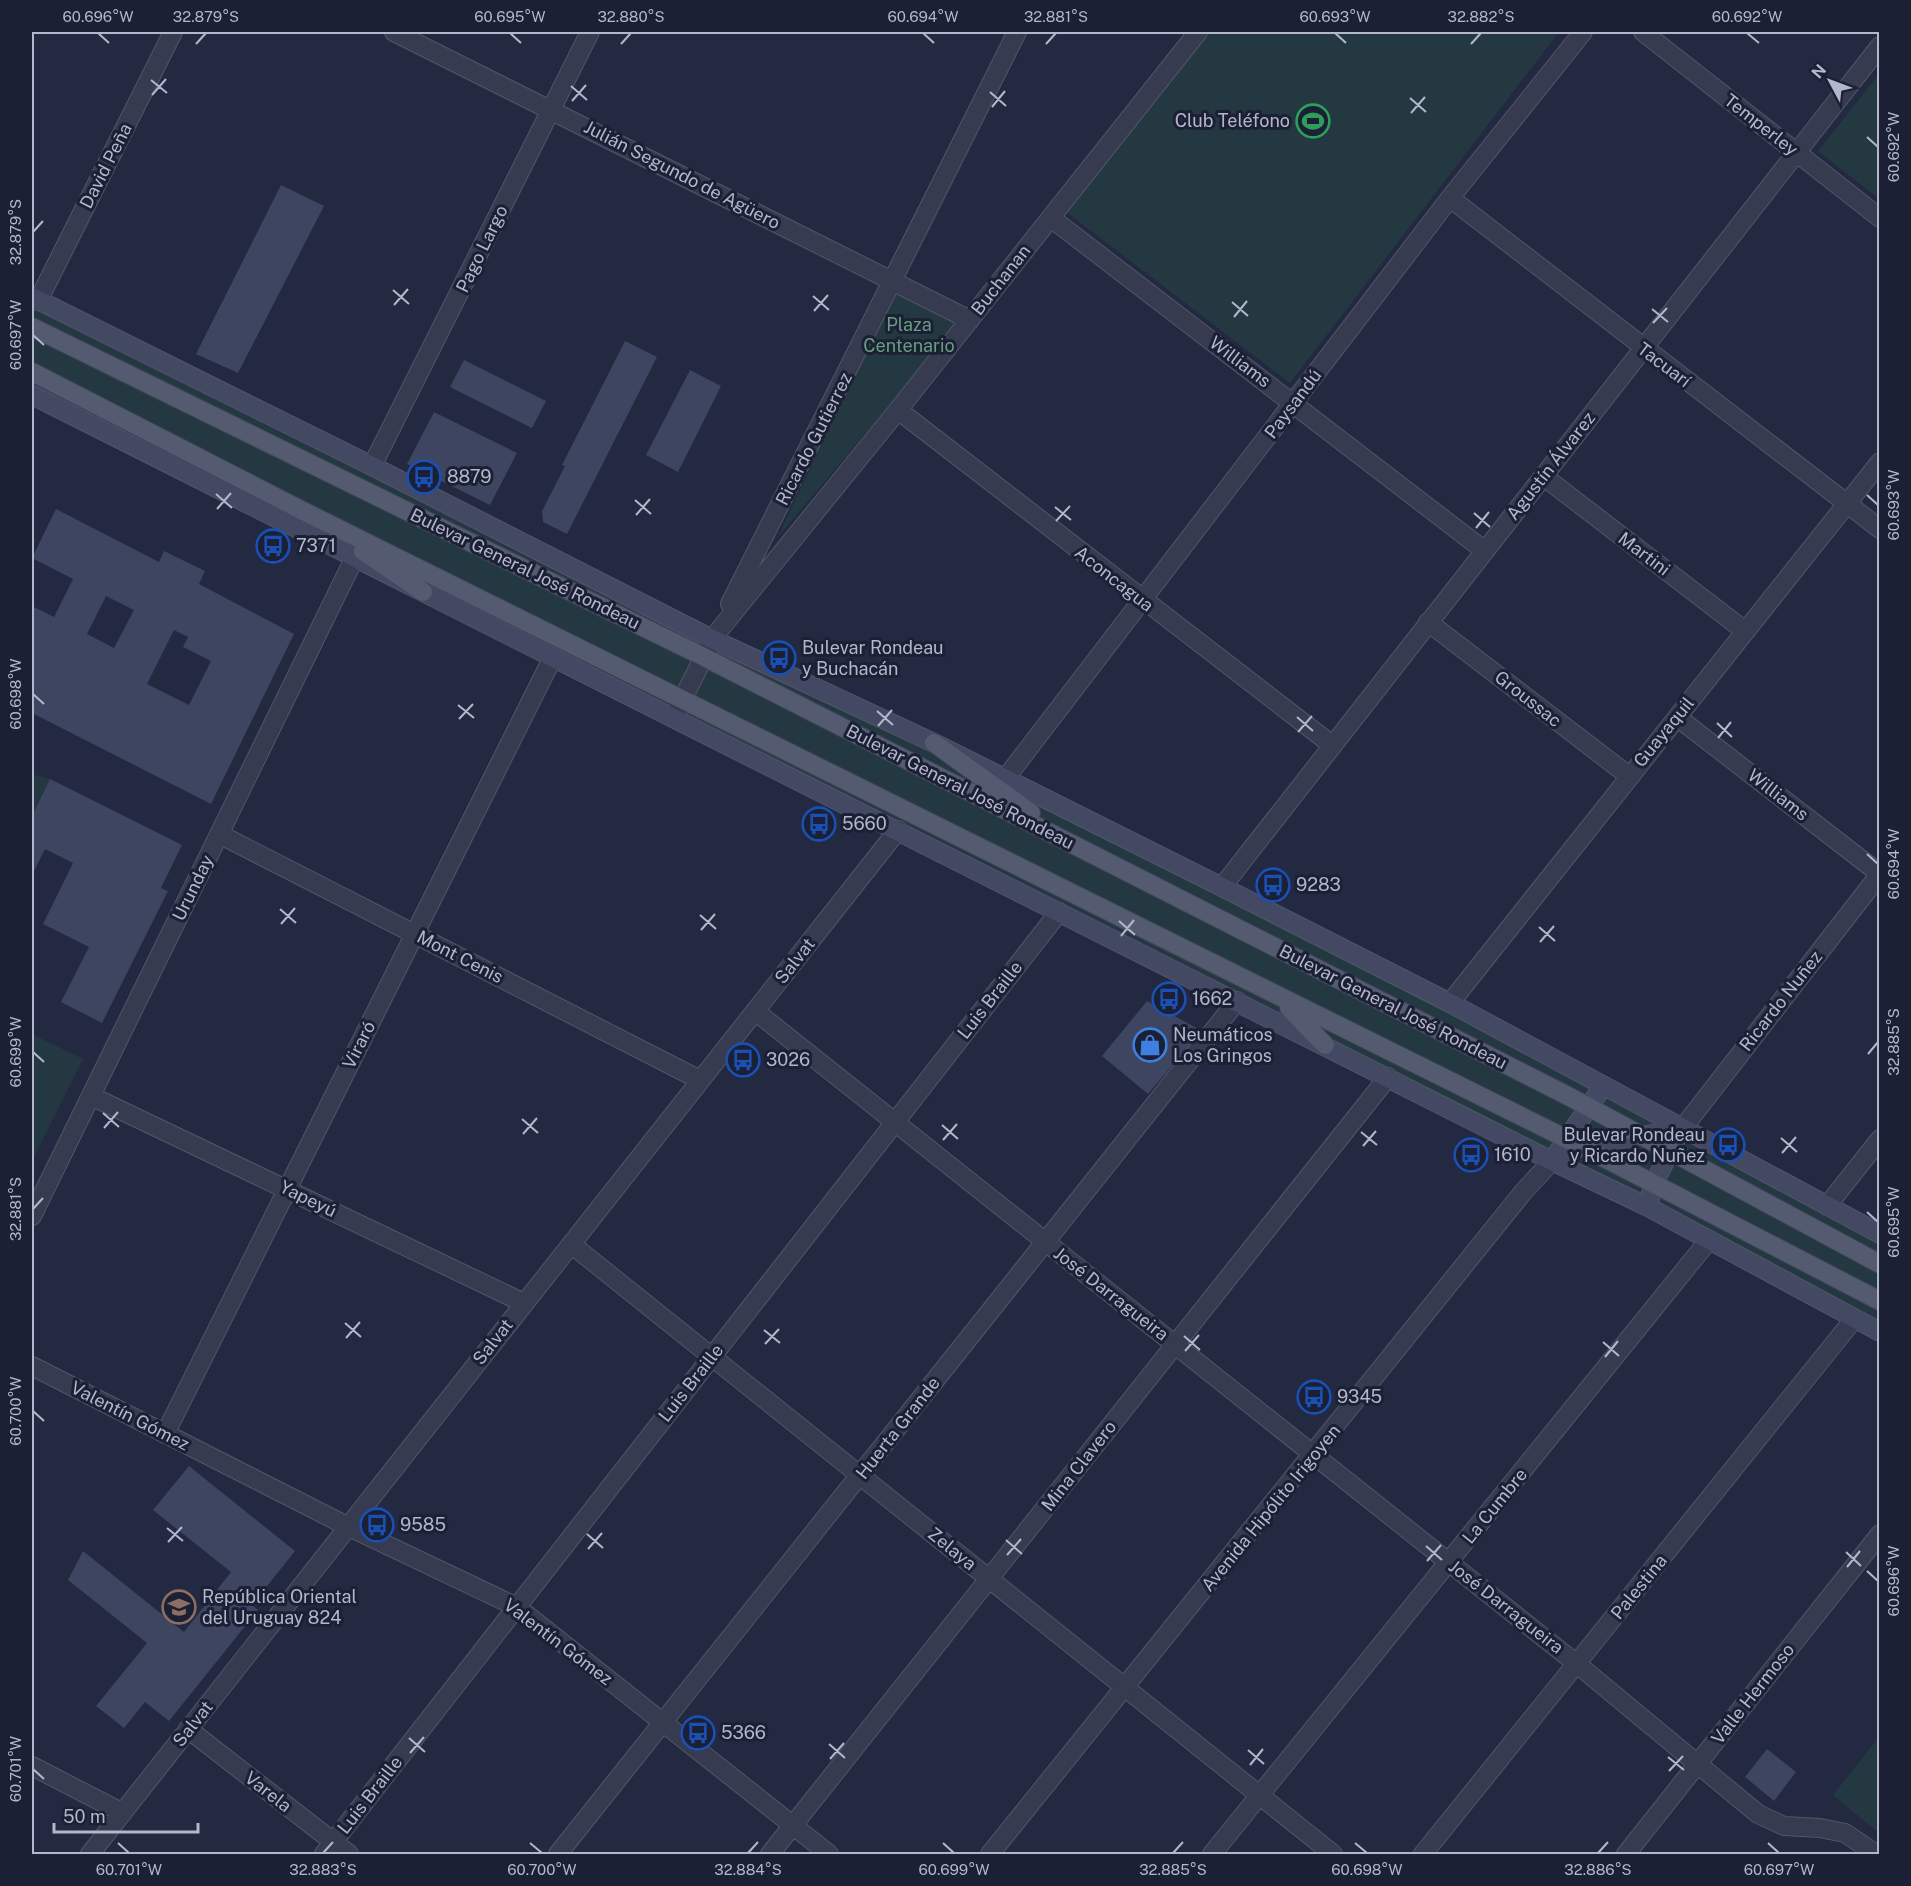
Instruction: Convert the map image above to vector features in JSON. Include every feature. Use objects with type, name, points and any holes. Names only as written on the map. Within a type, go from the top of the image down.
[{"type":"main road","points":[[34,304],[96,358]]},
{"type":"main road","name":"Bulevar General José Rondeau","points":[[34,304],[372,466],[712,639],[934,743],[1222,887],[1450,1003],[1880,1234]]},
{"type":"main road","name":"Bulevar General José Rondeau","points":[[32,327],[704,657],[1079,847],[1588,1107],[1669,1153],[1880,1264]]},
{"type":"main road","points":[[32,372],[301,510],[1574,1142],[1880,1301]]},
{"type":"main road","points":[[32,395],[354,559],[674,716],[1552,1161],[1648,1207],[1880,1332]]},
{"type":"main road","points":[[301,510],[423,592]]},
{"type":"main road","points":[[934,743],[1079,847]]},
{"type":"main road","points":[[1277,996],[1325,1045]]},
{"type":"main road","points":[[1552,1161],[1574,1142],[1588,1107],[1602,1086]]},
{"type":"main road","points":[[1574,1142],[1682,1129]]},
{"type":"main road","points":[[1648,1207],[1653,1185],[1682,1129]]},
{"type":"street","name":"David Peña","points":[[34,304],[173,32]]},
{"type":"street","name":"Julián Segundo de Agüero","points":[[394,32],[970,320]]},
{"type":"street","name":"Pago Largo","points":[[372,466],[590,32]]},
{"type":"street","name":"Ricardo Gutierrez","points":[[674,716],[712,639],[757,569],[894,281],[1017,32]]},
{"type":"street","name":"Buchanan","points":[[757,569],[898,410],[1198,32]]},
{"type":"street","name":"Paysandú","points":[[1005,779],[1450,198],[1583,32]]},
{"type":"street","name":"Temperley","points":[[1643,32],[1880,218]]},
{"type":"street","name":"Agustín Álvarez","points":[[1222,887],[1880,46]]},
{"type":"street","name":"Tacuarí","points":[[1450,198],[1880,530]]},
{"type":"street","name":"Williams","points":[[1051,218],[1485,550]]},
{"type":"street","name":"Aconcagua","points":[[898,410],[1332,745]]},
{"type":"street","name":"Guayaquil","points":[[1450,1003],[1880,462]]},
{"type":"street","name":"Martini","points":[[1543,476],[1745,631]]},
{"type":"street","name":"Urunday","points":[[32,1216],[354,559]]},
{"type":"street","name":"Groussac","points":[[1428,622],[1629,776]]},
{"type":"street","name":"Viraró","points":[[165,1434],[553,657]]},
{"type":"street","name":"Williams","points":[[1677,717],[1880,874]]},
{"type":"street","name":"Salvat","points":[[90,1854],[898,830]]},
{"type":"street","name":"Mont Cenis","points":[[219,834],[700,1080]]},
{"type":"street","name":"Ricardo Nuñez","points":[[1682,1129],[1880,874]]},
{"type":"street","name":"Luis Braille","points":[[328,1848],[1059,912]]},
{"type":"street","name":"Huerta Grande","points":[[558,1854],[1237,1001]]},
{"type":"street","name":"José Darragueira","points":[[755,1011],[1577,1664],[1696,1766],[1758,1814],[1784,1826],[1820,1828],[1845,1833],[1876,1854]]},
{"type":"street","name":"Mina Clavero","points":[[770,1854],[1388,1077]]},
{"type":"street","name":"Yapeyú","points":[[91,1096],[524,1303]]},
{"type":"street","points":[[1827,1206],[1880,1138]]},
{"type":"street","name":"Avenida Hipólito Irigoyen","points":[[990,1854],[1517,1200],[1552,1161]]},
{"type":"street","name":"La Cumbre","points":[[1212,1854],[1709,1240]]},
{"type":"street","name":"Zelaya","points":[[571,1244],[1333,1854]]},
{"type":"street","name":"Palestina","points":[[1423,1854],[1854,1319]]},
{"type":"street","name":"Valentín Gómez","points":[[32,1366],[347,1526],[517,1607],[829,1854]]},
{"type":"street","name":"Valle Hermoso","points":[[1626,1854],[1880,1534]]},
{"type":"street","name":"Varela","points":[[188,1729],[328,1848],[349,1854]]},
{"type":"street","points":[[32,1766],[123,1813]]},
{"type":"green space","name":"Club Teléfono","points":[[1206,32],[1559,32],[1290,383],[1065,211]]},
{"type":"green space","points":[[1879,74],[1879,199],[1818,151]]},
{"type":"green space","name":"Plaza Centenario","points":[[896,289],[961,321],[777,538]]},
{"type":"green space","points":[[32,297],[934,743],[1879,1234],[1879,1332],[32,395]]},
{"type":"green space","points":[[32,774],[50,779],[32,816]]},
{"type":"green space","points":[[32,1034],[83,1059],[32,1161]]},
{"type":"green space","points":[[1879,1737],[1879,1833],[1833,1795]]},
{"type":"building","points":[[281,185],[324,206],[238,373],[196,354]]},
{"type":"building","points":[[625,341],[657,357],[567,534],[543,522],[542,511],[565,466],[562,465]]},
{"type":"building","points":[[464,360],[546,401],[532,428],[450,387]]},
{"type":"building","points":[[690,370],[721,386],[678,472],[646,455]]},
{"type":"building","points":[[434,412],[517,453],[490,505],[407,464]]},
{"type":"building","points":[[56,509],[159,562],[164,551],[205,571],[199,584],[294,634],[211,804],[32,713],[32,606],[54,617],[73,579],[32,558]],"holes":[[[106,596],[134,610],[114,648],[87,634]],[[174,630],[188,637],[183,647],[211,661],[189,705],[147,684]]]},
{"type":"building","points":[[50,779],[182,845],[161,888],[168,891],[102,1023],[61,1002],[89,947],[43,924],[73,863],[45,849],[32,875],[32,816]]},
{"type":"building","points":[[1147,1001],[1202,1031],[1148,1094],[1102,1056]]},
{"type":"building","points":[[189,1466],[295,1551],[252,1605],[258,1610],[169,1721],[145,1702],[124,1728],[96,1706],[147,1643],[68,1580],[83,1551],[184,1632],[231,1572],[153,1510]]},
{"type":"building","points":[[1767,1749],[1796,1772],[1774,1801],[1745,1777]]},
{"type":"place","name":"Club Teléfono","points":[[1313,121]]},
{"type":"place","name":"8879","points":[[424,477]]},
{"type":"place","name":"7371","points":[[273,546]]},
{"type":"place","name":"Bulevar Rondeau y Buchacán","points":[[779,658]]},
{"type":"place","name":"5660","points":[[819,824]]},
{"type":"place","name":"9283","points":[[1273,885]]},
{"type":"place","name":"1662","points":[[1169,999]]},
{"type":"place","name":"Neumáticos Los Gringos","points":[[1150,1045]]},
{"type":"place","name":"3026","points":[[743,1060]]},
{"type":"place","name":"Bulevar Rondeau y Ricardo Nuñez","points":[[1728,1145]]},
{"type":"place","name":"1610","points":[[1471,1155]]},
{"type":"place","name":"9345","points":[[1314,1397]]},
{"type":"place","name":"9585","points":[[377,1525]]},
{"type":"place","name":"República Oriental del Uruguay 824","points":[[179,1607]]},
{"type":"place","name":"5366","points":[[698,1733]]}]
